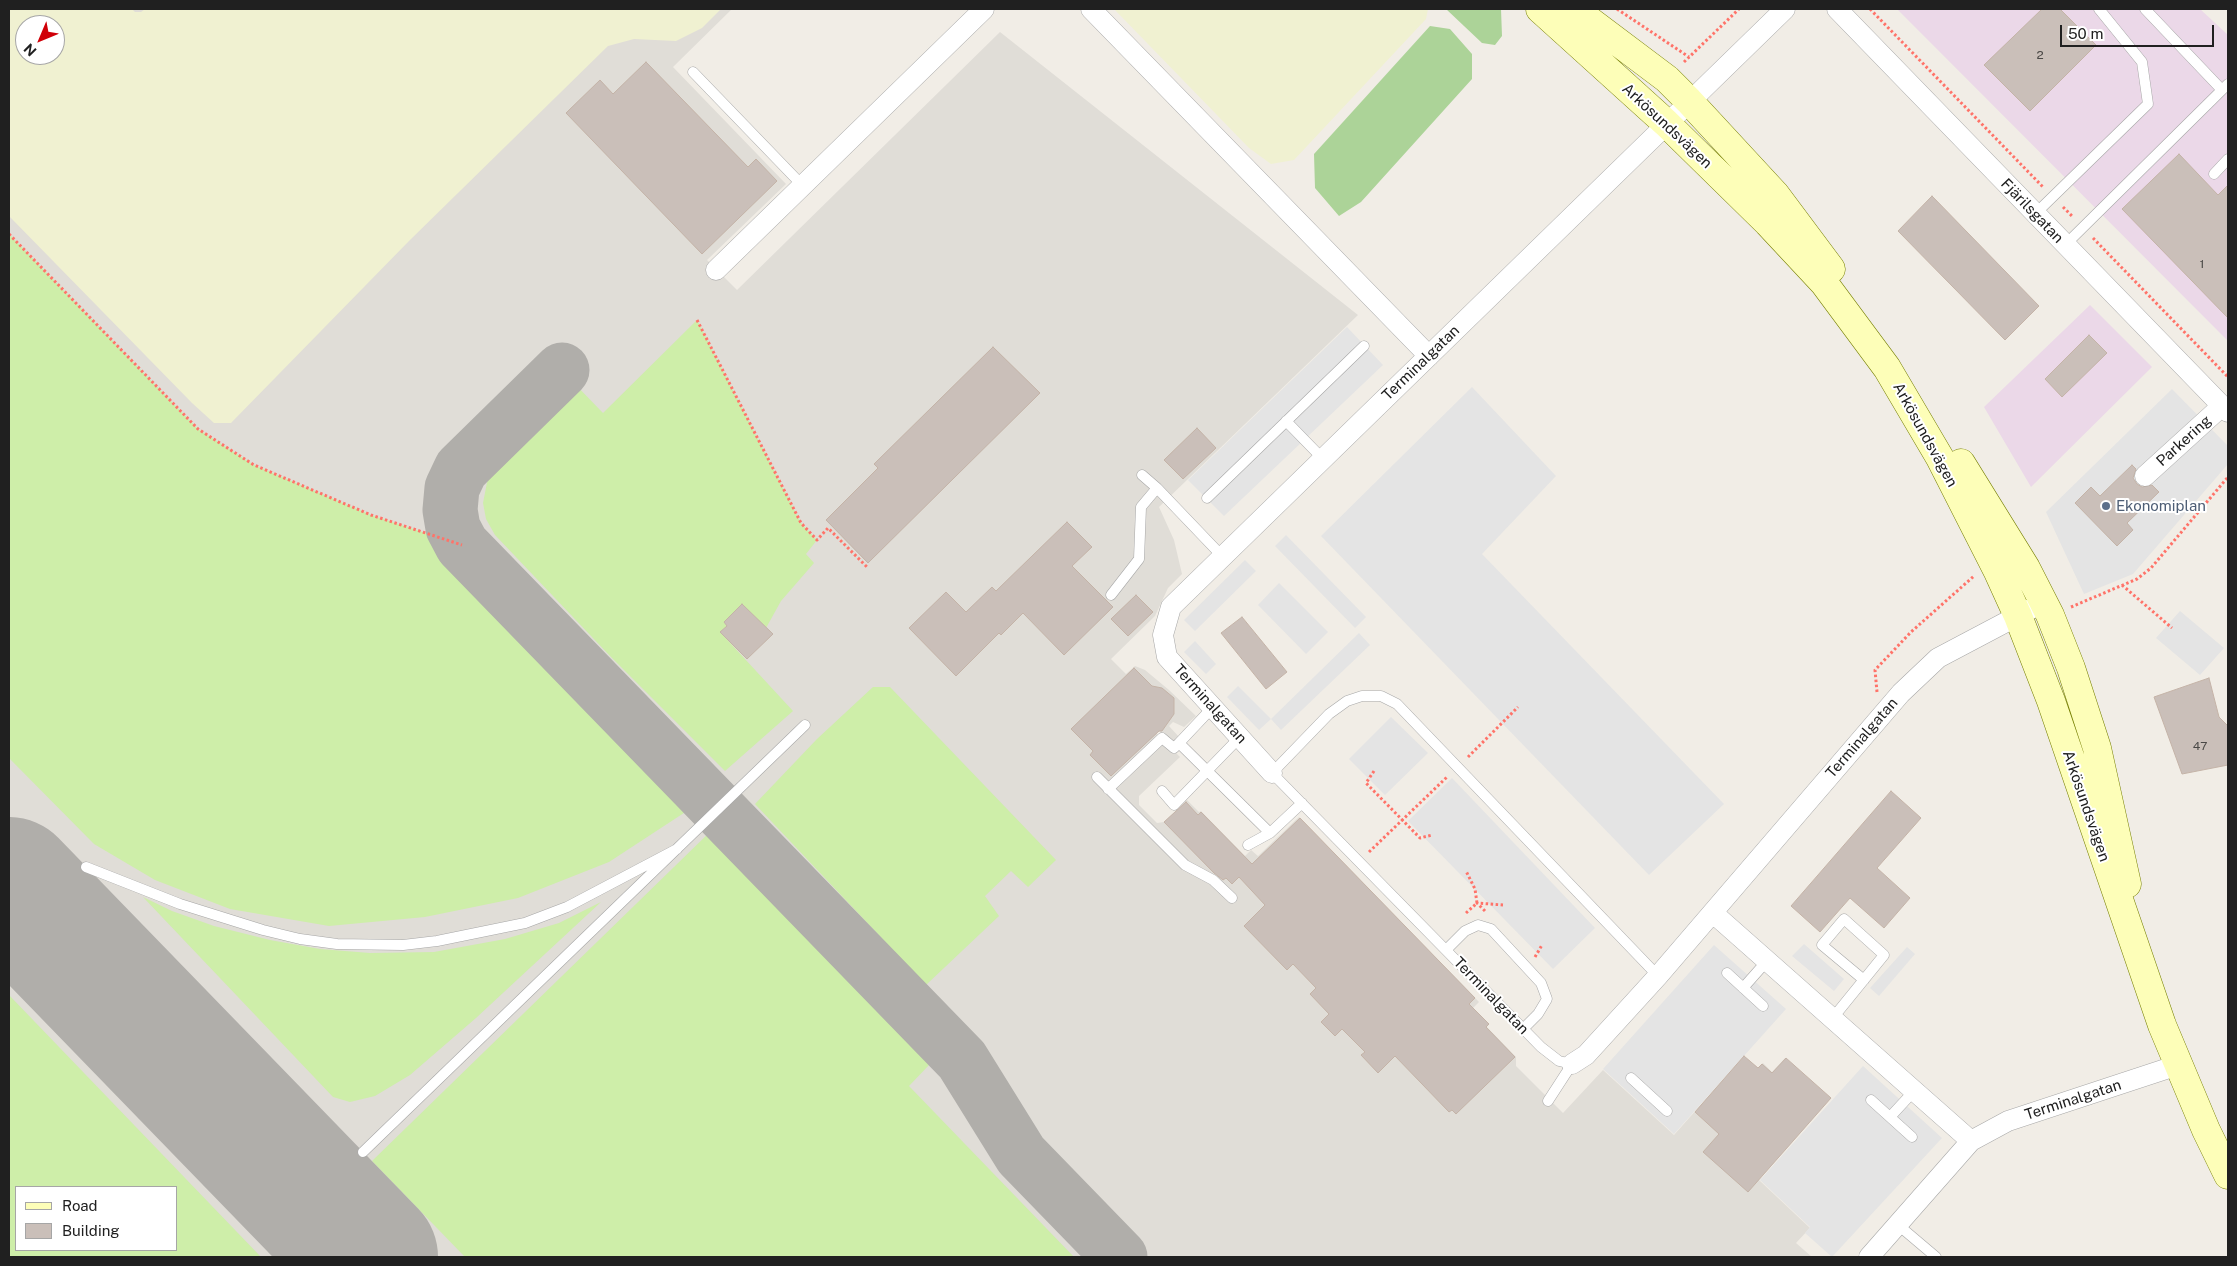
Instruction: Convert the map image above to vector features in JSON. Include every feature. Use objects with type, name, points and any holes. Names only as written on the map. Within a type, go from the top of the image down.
[{"type":"main road","name":"Arkösundsvägen","points":[[1540,9],[1666,123],[1768,223],[1824,283],[1887,368],[1940,458],[1998,572],[2018,616],[2051,701],[2162,1025],[2228,1175]]},
{"type":"main road","name":"Arkösundsvägen","points":[[1574,9],[1666,79],[1689,100],[1775,194],[1857,305],[1930,414],[2026,568],[2058,606],[2071,668],[2098,748],[2144,969]]},
{"type":"street","points":[[716,270],[984,9]]},
{"type":"street","points":[[1091,9],[1429,356]]},
{"type":"street","name":"Terminalgatan","points":[[1272,773],[1167,656],[1163,635],[1171,607],[1689,100],[1785,9]]},
{"type":"street","name":"Fjärilsgatan","points":[[1838,9],[2065,245],[2226,408]]},
{"type":"street","name":"Parkering","points":[[2145,476],[2226,408]]},
{"type":"street","name":"Terminalgatan","points":[[1572,1064],[1586,1055],[1658,976],[1884,713],[1938,658],[2018,616],[2058,606]]},
{"type":"street","points":[[1712,913],[1971,1141]]},
{"type":"street","name":"Terminalgatan","points":[[1869,1257],[1971,1141],[2008,1121],[2178,1065]]},
{"type":"lane","points":[[2035,214],[2148,104],[2142,62],[2099,9]]},
{"type":"lane","points":[[2065,245],[2225,87],[2145,9]]},
{"type":"lane","points":[[693,72],[802,185]]},
{"type":"lane","points":[[2214,174],[2228,159]]},
{"type":"lane","points":[[1206,498],[1364,346]]},
{"type":"lane","points":[[1286,421],[1323,459]]},
{"type":"lane","points":[[1142,475],[1157,488],[1222,556]]},
{"type":"lane","points":[[1111,595],[1139,559],[1141,507],[1157,488]]},
{"type":"lane","points":[[1272,773],[1329,714],[1347,701],[1362,696],[1381,696],[1397,704],[1658,976]]},
{"type":"lane","points":[[1108,789],[1162,738],[1174,748],[1212,708]]},
{"type":"lane","points":[[363,1152],[805,725]]},
{"type":"lane","points":[[1162,791],[1174,805],[1240,738]]},
{"type":"lane","points":[[1179,743],[1270,833]]},
{"type":"lane","name":"Terminalgatan","points":[[1272,773],[1523,1029],[1559,1061],[1572,1064]]},
{"type":"lane","points":[[1097,777],[1185,865],[1213,880],[1232,898]]},
{"type":"lane","points":[[1248,845],[1270,833],[1302,803]]},
{"type":"lane","points":[[86,867],[180,904],[263,930],[337,944],[403,945],[437,941],[525,923],[567,907],[676,849]]},
{"type":"lane","points":[[1832,1019],[1864,980],[1884,955],[1844,919],[1822,946],[1864,980]]},
{"type":"lane","points":[[1446,950],[1465,931],[1478,925],[1492,929],[1541,982],[1547,999],[1538,1014],[1523,1029]]},
{"type":"lane","points":[[1743,988],[1766,962]]},
{"type":"lane","points":[[1726,973],[1763,1006]]},
{"type":"lane","points":[[1548,1101],[1572,1064]]},
{"type":"lane","points":[[1631,1078],[1667,1112]]},
{"type":"lane","points":[[1890,1117],[1914,1091]]},
{"type":"lane","points":[[1871,1100],[1912,1137]]},
{"type":"lane","points":[[1897,1224],[1936,1257]]},
{"type":"path","points":[[1617,9],[1689,57],[1739,9]]},
{"type":"path","points":[[9,234],[198,429],[263,469],[371,515],[462,545]]},
{"type":"path","points":[[697,320],[801,523],[817,540],[828,528],[868,568]]},
{"type":"path","points":[[2058,606],[2137,579],[2151,568],[2228,477]]},
{"type":"path","points":[[1884,713],[1875,685],[1875,670],[1911,632],[1975,576],[1998,572]]},
{"type":"path","points":[[2122,585],[2172,628]]},
{"type":"path","points":[[1359,861],[1518,707]]},
{"type":"path","points":[[1374,771],[1366,783],[1420,838],[1432,835]]},
{"type":"path","points":[[1463,915],[1477,903],[1475,890],[1466,871]]},
{"type":"shaded area","points":[[9,9],[732,9],[673,67],[786,184],[707,260],[737,290],[1000,32],[1358,315],[1159,507],[1174,540],[1182,574],[1168,588],[1155,616],[1111,659],[1126,674],[1135,666],[1145,670],[1196,716],[1184,727],[1173,722],[1169,726],[1180,738],[1173,745],[1156,728],[1153,730],[1180,757],[1139,796],[1139,805],[1157,823],[1164,822],[1187,800],[1199,812],[1201,811],[1245,856],[1251,850],[1258,856],[1299,817],[1479,1002],[1473,1008],[1489,1024],[1487,1027],[1516,1057],[1516,1066],[1563,1113],[1603,1070],[1674,1135],[1744,1056],[1758,1068],[1763,1063],[1772,1072],[1785,1058],[1831,1098],[1759,1180],[1810,1228],[1796,1243],[1812,1257],[9,1257]]},
{"type":"shaded area","points":[[1897,9],[2200,9],[2228,35],[2228,341]]},
{"type":"shaded area","points":[[2090,305],[2152,367],[2031,487],[1984,407]]},
{"type":"shaded area","points":[[1347,327],[1383,365],[1224,516],[1188,480]]},
{"type":"shaded area","points":[[1472,387],[1556,476],[1482,554],[1724,804],[1649,875],[1321,536]]},
{"type":"shaded area","points":[[2172,389],[2228,446],[2228,464],[2133,574],[2084,594],[2046,512]]},
{"type":"shaded area","points":[[1286,535],[1366,617],[1355,628],[1275,546]]},
{"type":"shaded area","points":[[1245,560],[1256,571],[1195,631],[1184,620]]},
{"type":"shaded area","points":[[1279,583],[1328,632],[1306,654],[1258,605]]},
{"type":"shaded area","points":[[2180,611],[2224,648],[2200,675],[2156,638]]},
{"type":"shaded area","points":[[1359,633],[1370,645],[1281,730],[1271,719]]},
{"type":"shaded area","points":[[1195,641],[1216,664],[1206,674],[1184,652]]},
{"type":"shaded area","points":[[1238,686],[1271,719],[1259,730],[1227,697]]},
{"type":"shaded area","points":[[1391,717],[1428,753],[1385,795],[1349,759]]},
{"type":"shaded area","points":[[1452,778],[1595,928],[1553,969],[1408,821]]},
{"type":"shaded area","points":[[1804,944],[1844,979],[1834,991],[1792,956]]},
{"type":"shaded area","points":[[1714,945],[1786,1009],[1674,1134],[1603,1069]]},
{"type":"shaded area","points":[[1907,947],[1915,954],[1879,996],[1870,988]]},
{"type":"shaded area","points":[[1863,1066],[1942,1138],[1832,1257],[1805,1233],[1810,1227],[1760,1180]]},
{"type":"green space","points":[[9,9],[132,9],[135,12],[141,12],[145,9],[721,9],[702,28],[676,41],[634,39],[608,46],[409,241],[231,423],[214,423],[192,403],[9,216]]},
{"type":"green space","points":[[1114,9],[1428,9],[1426,19],[1294,160],[1271,164],[1249,148]]},
{"type":"green space","points":[[1446,9],[1501,9],[1502,36],[1495,45],[1482,43]]},
{"type":"green space","points":[[1430,26],[1450,29],[1472,54],[1472,79],[1361,202],[1339,216],[1315,188],[1314,154]]},
{"type":"green space","points":[[9,234],[198,429],[254,465],[371,515],[462,545],[452,557],[690,809],[609,862],[518,898],[425,917],[329,926],[230,909],[155,880],[94,844],[9,758]]},
{"type":"green space","points":[[697,320],[801,523],[817,540],[806,554],[814,563],[781,601],[766,628],[742,604],[724,622],[727,626],[720,632],[793,711],[725,771],[611,657],[495,535],[486,519],[483,503],[490,467],[498,452],[571,380],[603,413]]},
{"type":"green space","points":[[873,687],[890,687],[1056,860],[1028,887],[1011,871],[985,896],[999,916],[926,985],[755,804],[817,739]]},
{"type":"green space","points":[[712,830],[930,1059],[930,1064],[909,1086],[1074,1257],[465,1257],[372,1161]]},
{"type":"green space","points":[[143,897],[172,911],[214,926],[270,940],[320,949],[370,953],[434,952],[505,939],[559,923],[601,902],[476,1018],[410,1075],[375,1096],[350,1102],[333,1097]]},
{"type":"green space","points":[[9,995],[261,1257],[9,1257]]},
{"type":"building","points":[[2042,9],[2060,9],[2096,45],[2030,111],[1984,65]]},
{"type":"building","points":[[646,62],[748,167],[756,159],[777,181],[702,254],[566,113],[600,80],[613,94]]},
{"type":"building","points":[[2179,154],[2218,195],[2228,185],[2228,318],[2122,209]]},
{"type":"building","points":[[1932,196],[2039,306],[2005,340],[1898,231]]},
{"type":"building","points":[[2089,335],[2107,353],[2062,397],[2045,379]]},
{"type":"building","points":[[993,347],[1040,393],[868,563],[826,520],[878,468],[874,464]]},
{"type":"building","points":[[1197,428],[1216,448],[1183,479],[1164,460]]},
{"type":"building","name":"Ekonomiplan","points":[[2132,465],[2136,469],[2133,478],[2137,484],[2142,487],[2152,485],[2159,492],[2127,523],[2133,530],[2117,546],[2075,503],[2091,487],[2100,496]]},
{"type":"building","points":[[1067,522],[1092,547],[1072,566],[1113,607],[1064,655],[1023,613],[1001,635],[999,633],[956,676],[909,628],[946,592],[966,612],[992,587],[996,591]]},
{"type":"building","points":[[1136,595],[1153,612],[1128,636],[1111,619]]},
{"type":"building","points":[[742,604],[773,634],[747,659],[720,632],[727,626],[724,622]]},
{"type":"building","points":[[1242,617],[1287,672],[1266,689],[1221,633]]},
{"type":"building","points":[[1134,668],[1152,686],[1162,688],[1174,698],[1174,714],[1162,731],[1159,731],[1111,776],[1090,755],[1093,751],[1071,729]]},
{"type":"building","points":[[2209,678],[2219,717],[2228,726],[2228,765],[2182,774],[2154,697]]},
{"type":"building","points":[[1891,791],[1921,818],[1877,868],[1910,898],[1884,928],[1850,898],[1820,932],[1791,906]]},
{"type":"building","points":[[1186,802],[1198,815],[1201,812],[1252,864],[1300,818],[1475,998],[1469,1004],[1489,1024],[1486,1027],[1515,1057],[1456,1114],[1452,1110],[1449,1112],[1395,1056],[1378,1073],[1361,1055],[1365,1052],[1342,1029],[1335,1036],[1321,1022],[1329,1014],[1310,994],[1316,988],[1293,964],[1287,970],[1244,926],[1265,905],[1239,877],[1232,884],[1226,878],[1223,880],[1214,873],[1164,822]]},
{"type":"building","points":[[1744,1056],[1758,1068],[1762,1064],[1772,1073],[1786,1058],[1831,1098],[1748,1192],[1703,1152],[1719,1134],[1695,1112]]},
{"type":"taxiway","points":[[562,370],[461,469],[452,488],[450,510],[453,528],[462,545],[962,1060],[1021,1155],[1120,1257]]},
{"type":"runway","points":[[9,886],[369,1257]]},
{"type":"place","name":"Ekonomiplan","points":[[2106,506]]}]
